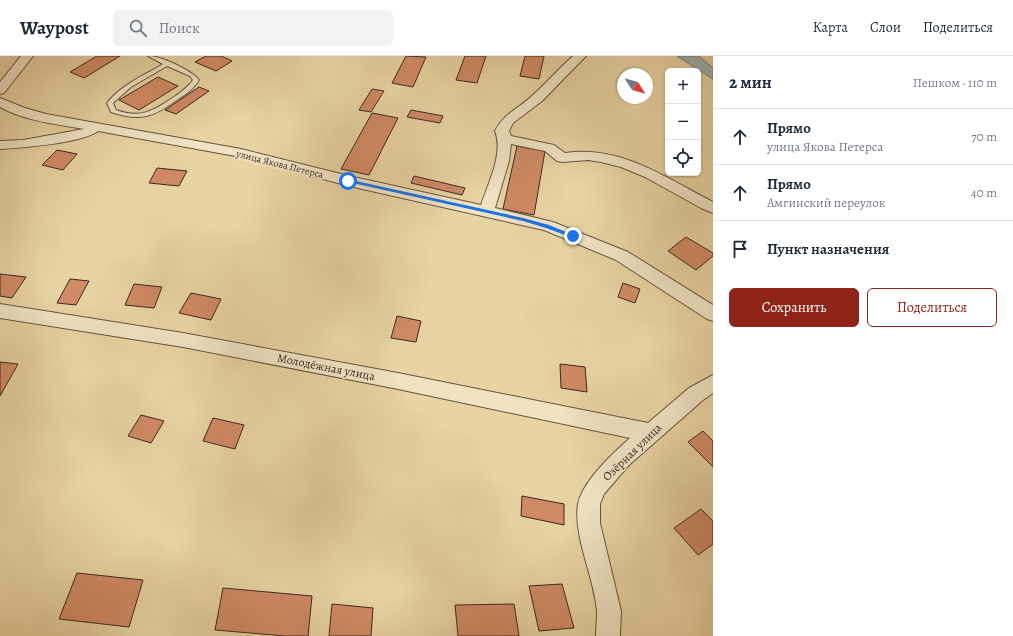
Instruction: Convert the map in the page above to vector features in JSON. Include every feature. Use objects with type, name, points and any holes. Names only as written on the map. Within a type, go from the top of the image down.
[{"type":"street","points":[[0,90],[27,56]]},
{"type":"street","points":[[486,212],[502,161],[505,139],[502,131],[505,123],[537,99],[554,80],[580,56]]},
{"type":"street","name":"улица Якова Петерса","points":[[0,102],[9,108],[24,112],[96,127],[241,153],[348,181],[548,226],[622,256],[713,314]]},
{"type":"street","points":[[0,145],[24,144],[87,133],[96,127]]},
{"type":"street","points":[[505,139],[549,148],[562,158],[574,155],[593,156],[619,162],[663,180],[713,208]]},
{"type":"street","name":"Молодёжная улица","points":[[0,311],[191,341],[398,381],[650,433]]},
{"type":"street","name":"Озёрная улица","points":[[608,636],[609,611],[589,523],[589,502],[597,487],[622,458],[696,394],[713,383]]},
{"type":"lane","points":[[151,56],[192,75],[196,80],[193,86],[150,115],[138,117],[124,115],[113,111],[110,103],[116,95],[126,87],[166,64]]},
{"type":"water","points":[[677,56],[699,56],[713,68],[713,79],[701,71],[701,68],[696,68]]},
{"type":"building","points":[[97,56],[120,56],[84,78],[70,72]]},
{"type":"building","points":[[206,56],[221,56],[232,61],[216,71],[195,62]]},
{"type":"building","points":[[406,56],[426,57],[413,87],[392,83]]},
{"type":"building","points":[[465,56],[486,56],[477,83],[456,80]]},
{"type":"building","points":[[525,56],[544,56],[539,79],[520,76]]},
{"type":"building","points":[[158,77],[178,86],[139,110],[119,100]]},
{"type":"building","points":[[199,87],[209,91],[176,114],[165,110]]},
{"type":"building","points":[[372,89],[384,91],[371,112],[359,110]]},
{"type":"building","points":[[411,110],[443,116],[440,123],[407,117]]},
{"type":"building","points":[[372,113],[398,118],[369,175],[341,169]]},
{"type":"building","points":[[517,146],[545,151],[534,215],[503,209]]},
{"type":"building","points":[[57,150],[77,154],[63,170],[42,165]]},
{"type":"building","points":[[157,168],[187,171],[179,186],[149,183]]},
{"type":"building","points":[[414,176],[465,188],[462,195],[411,183]]},
{"type":"building","points":[[686,237],[713,253],[713,256],[696,270],[668,251]]},
{"type":"building","points":[[0,274],[26,277],[12,298],[0,296]]},
{"type":"building","points":[[70,279],[89,281],[76,305],[57,303]]},
{"type":"building","points":[[623,283],[640,289],[635,303],[618,297]]},
{"type":"building","points":[[134,284],[162,287],[154,308],[125,305]]},
{"type":"building","points":[[191,293],[221,299],[211,320],[179,313]]},
{"type":"building","points":[[397,316],[421,321],[416,342],[391,338]]},
{"type":"building","points":[[0,362],[18,364],[0,396]]},
{"type":"building","points":[[560,364],[585,367],[587,392],[561,388]]},
{"type":"building","points":[[141,415],[164,421],[151,443],[128,436]]},
{"type":"building","points":[[213,418],[244,425],[235,449],[203,441]]},
{"type":"building","points":[[703,431],[713,441],[713,467],[688,442]]},
{"type":"building","points":[[522,496],[564,504],[564,525],[521,516]]},
{"type":"building","points":[[701,509],[713,521],[713,544],[698,555],[674,528]]},
{"type":"building","points":[[77,573],[143,580],[129,627],[59,619]]},
{"type":"building","points":[[562,584],[574,628],[539,631],[529,586]]},
{"type":"building","points":[[223,588],[312,596],[308,636],[285,636],[215,630]]},
{"type":"building","points":[[332,604],[373,608],[371,636],[329,636]]},
{"type":"building","points":[[514,604],[519,636],[458,636],[455,605]]},
{"type":"route","points":[[348,181],[548,226],[573,236]]}]
